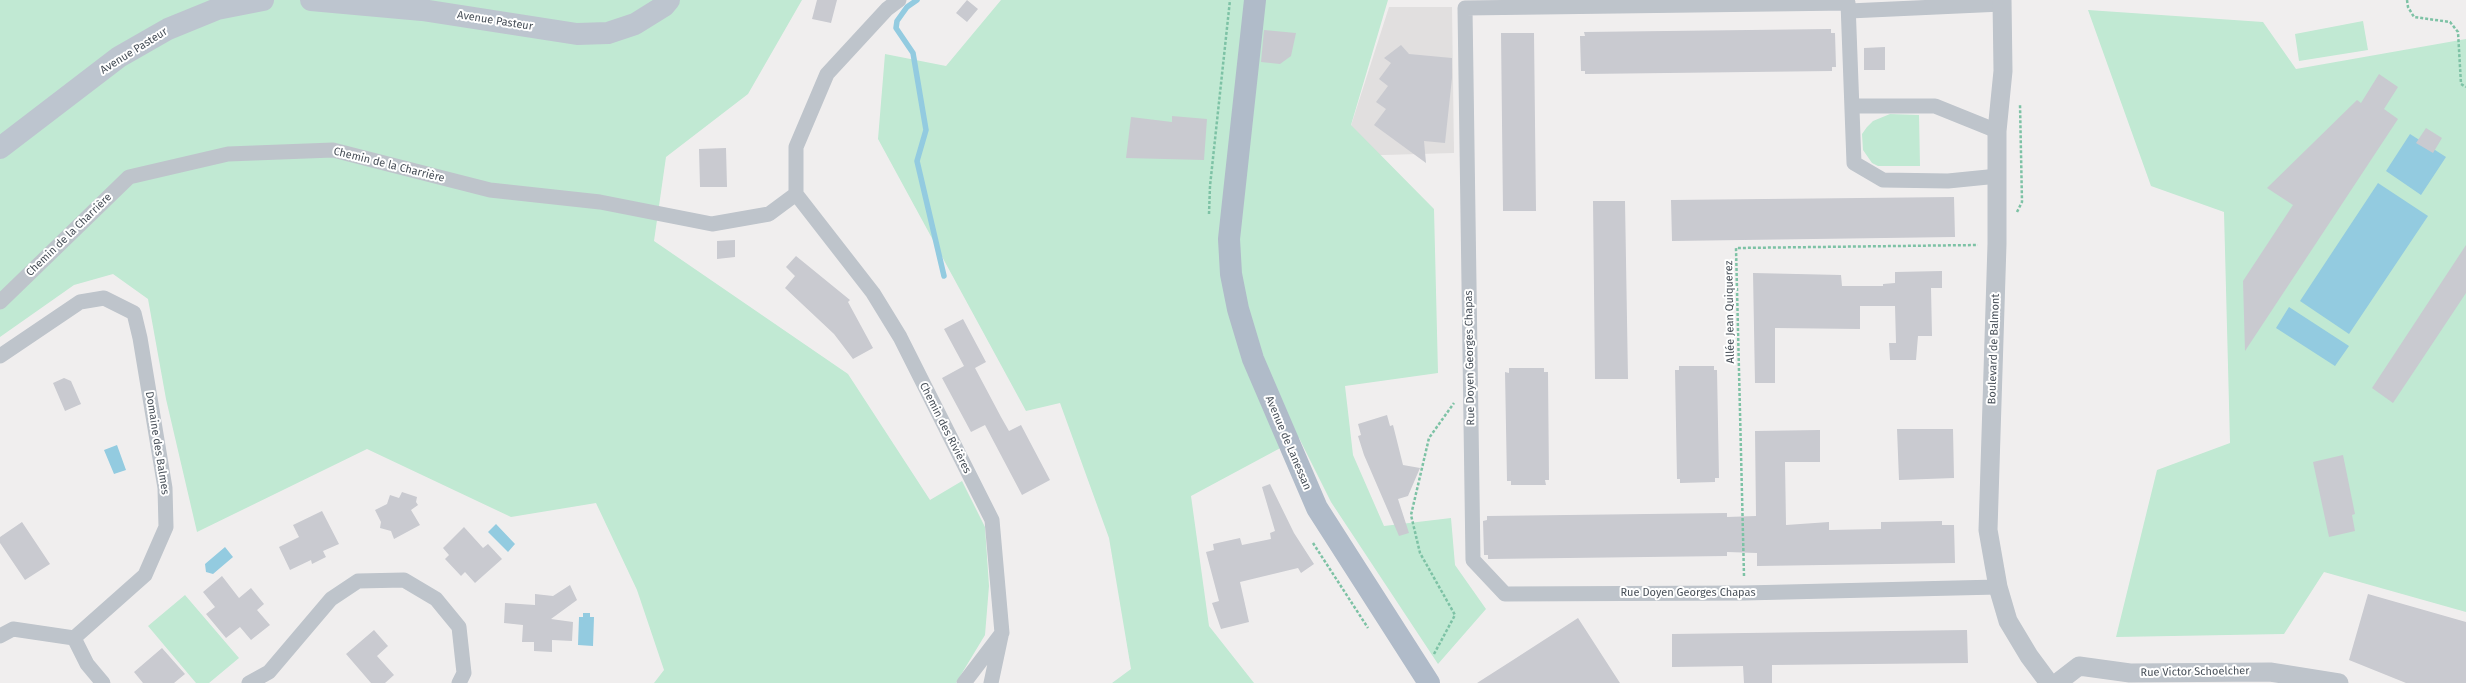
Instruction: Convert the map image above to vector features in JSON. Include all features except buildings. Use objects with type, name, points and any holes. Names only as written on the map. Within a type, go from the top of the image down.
[{"type":"main road","name":"Avenue Pasteur","points":[[0,148],[119,57],[168,29],[217,9],[263,0]]},
{"type":"main road","name":"Avenue Pasteur","points":[[311,0],[422,10],[577,34],[608,33],[635,24],[664,6],[669,0]]},
{"type":"main road","name":"Avenue de Lanessan","points":[[1255,0],[1234,176],[1229,239],[1231,274],[1238,309],[1253,359],[1317,508],[1426,678]]},
{"type":"street","points":[[796,194],[796,147],[827,74],[887,9],[898,0]]},
{"type":"street","points":[[1998,176],[1948,181],[1883,180],[1854,163],[1849,11],[2002,2]]},
{"type":"street","name":"Boulevard de Balmont","points":[[2002,2],[2003,71],[1997,131],[1998,176],[1988,530],[1998,587],[2008,621],[2029,656],[2049,683]]},
{"type":"street","name":"Rue Doyen Georges Chapas","points":[[1849,11],[1848,3],[1465,8],[1473,560],[1506,594],[1744,593],[1998,587]]},
{"type":"street","points":[[1853,106],[1935,106],[1997,131]]},
{"type":"street","name":"Chemin de la Charrière","points":[[0,302],[129,177],[228,154],[333,150],[490,190],[600,202],[712,224],[769,214],[796,194]]},
{"type":"street","name":"Chemin des Rivières","points":[[796,194],[873,293],[900,337],[992,520],[1002,633],[991,683]]},
{"type":"street","name":"Domaine des Balmes","points":[[0,356],[80,302],[104,298],[134,313],[140,338],[166,488],[166,527],[145,575],[74,638]]},
{"type":"street","points":[[249,683],[269,672],[331,599],[358,581],[404,580],[436,600],[459,627],[464,673],[459,683]]},
{"type":"street","points":[[0,636],[13,629],[74,638],[87,664],[103,683]]},
{"type":"street","points":[[964,683],[1002,633]]},
{"type":"street","name":"Rue Victor Schoelcher","points":[[2057,683],[2079,666],[2130,673],[2270,672],[2339,683]]},
{"type":"path","points":[[2407,0],[2408,7],[2414,17],[2450,22],[2458,32],[2461,84],[2466,87]]},
{"type":"path","name":"Allée Jean Quiquerez","points":[[1744,593],[1736,248],[1978,245]]},
{"type":"path","points":[[1426,678],[1456,615],[1420,553],[1411,515],[1429,438],[1470,380]]},
{"type":"shaded area","points":[[1389,7],[1452,7],[1454,153],[1349,156],[1348,135]]},
{"type":"green space","points":[[0,0],[802,0],[748,94],[666,157],[654,241],[848,374],[930,500],[962,481],[985,527],[989,586],[985,635],[956,683],[654,683],[664,670],[637,590],[596,503],[511,517],[367,449],[197,532],[166,399],[148,299],[113,274],[74,285],[0,337]]},
{"type":"green space","points":[[1001,0],[1388,0],[1351,125],[1434,209],[1438,373],[1345,386],[1353,455],[1384,526],[1451,518],[1455,565],[1486,609],[1438,664],[1331,502],[1299,438],[1191,496],[1209,626],[1254,683],[1112,683],[1131,669],[1109,538],[1060,403],[1026,411],[878,139],[885,54],[946,66]]},
{"type":"green space","points":[[2088,10],[2263,22],[2296,69],[2466,39],[2466,612],[2324,572],[2284,634],[2116,637],[2157,470],[2230,443],[2224,212],[2151,186]]},
{"type":"green space","points":[[2363,21],[2368,50],[2299,61],[2295,34]]},
{"type":"green space","points":[[1890,114],[1919,115],[1920,166],[1878,166],[1872,163],[1863,150],[1862,134],[1867,127],[1873,121]]},
{"type":"green space","points":[[185,595],[239,658],[209,683],[196,683],[148,626]]},
{"type":"water","points":[[2410,134],[2446,157],[2421,195],[2386,171]]},
{"type":"water","points":[[2378,183],[2428,216],[2349,334],[2300,301]]},
{"type":"water","points":[[2289,307],[2349,346],[2335,366],[2276,328]]},
{"type":"water","points":[[117,445],[126,470],[114,474],[104,450]]},
{"type":"water","points":[[496,524],[515,544],[508,552],[488,532]]},
{"type":"water","points":[[225,547],[233,557],[213,574],[206,572],[205,564]]},
{"type":"water","points":[[583,613],[590,613],[590,617],[594,617],[593,646],[578,645],[579,617],[583,617]]},
{"type":"waterway","points":[[917,0],[907,7],[897,21],[896,28],[913,53],[926,130],[917,161],[944,276]]}]
